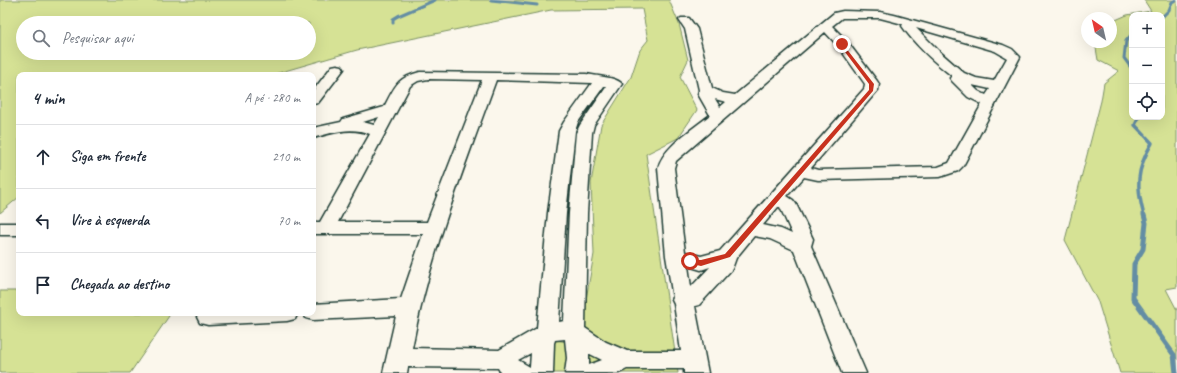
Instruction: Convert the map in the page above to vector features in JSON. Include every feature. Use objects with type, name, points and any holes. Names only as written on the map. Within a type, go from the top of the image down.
[{"type":"street","points":[[490,77],[434,228],[410,307],[397,365],[504,359],[510,353],[547,333],[563,330],[574,332],[598,348],[625,360],[695,366],[682,300],[676,256],[666,168],[668,160],[838,15],[849,13],[880,15],[999,48],[1011,54],[1014,59],[989,102],[956,166],[940,172],[842,173],[818,175],[800,171]]},
{"type":"street","points":[[685,20],[691,29],[706,90],[705,94],[718,117]]},
{"type":"street","points":[[910,23],[908,26],[956,74],[976,83],[998,86]]},
{"type":"street","points":[[682,300],[692,299],[725,264],[728,256],[750,229],[871,90],[872,84],[830,28],[825,26]]},
{"type":"street","points":[[920,38],[936,30]]},
{"type":"street","points":[[813,36],[830,39],[842,44]]},
{"type":"street","points":[[316,96],[337,69]]},
{"type":"street","points":[[956,74],[957,78],[973,94],[989,102]]},
{"type":"street","points":[[320,228],[379,132],[404,84],[418,77],[432,75],[586,78],[608,82]]},
{"type":"street","points":[[577,373],[577,343],[574,332],[578,213],[584,133],[608,82]]},
{"type":"street","points":[[541,373],[542,350],[547,333],[557,212],[567,132],[571,122],[608,82]]},
{"type":"street","points":[[706,90],[719,96],[739,100]]},
{"type":"street","points":[[345,124],[379,112],[390,111]]},
{"type":"street","points":[[316,130],[345,124],[362,125],[379,132]]},
{"type":"street","points":[[812,158],[826,167],[842,173]]},
{"type":"street","points":[[777,198],[787,204],[804,239],[802,246],[854,373]]},
{"type":"street","points":[[320,228],[434,228]]},
{"type":"street","points":[[750,229],[774,233],[802,246]]},
{"type":"street","points":[[676,256],[701,263],[728,256]]},
{"type":"street","points":[[316,312],[410,307]]},
{"type":"street","points":[[208,317],[228,316]]},
{"type":"street","points":[[504,359],[510,367],[521,373]]},
{"type":"street","points":[[596,373],[625,360]]},
{"type":"green space","points":[[0,0],[669,0],[679,24],[688,60],[680,77],[697,110],[678,138],[646,154],[678,373],[583,373],[581,328],[594,254],[591,183],[601,125],[631,77],[640,50],[648,40],[642,9],[551,10],[357,50],[281,72],[16,72],[16,200],[0,213]]},
{"type":"green space","points":[[1144,0],[1177,0],[1177,287],[1166,289],[1177,310],[1177,373],[1120,373],[1098,302],[1065,240],[1101,101],[1104,83],[1119,71],[1098,60],[1096,48],[1117,48],[1117,19],[1127,15],[1129,15],[1129,120],[1165,120],[1165,12],[1145,12],[1151,11]]},
{"type":"green space","points":[[0,291],[16,291],[16,316],[169,316],[130,373],[0,373]]},
{"type":"green space","points":[[556,340],[567,342],[571,373],[547,373],[552,343]]},
{"type":"waterway","points":[[393,23],[393,19],[398,16],[435,0]]},
{"type":"waterway","points":[[491,0],[537,5]]},
{"type":"waterway","points":[[1165,14],[1169,10],[1172,2],[1176,0]]},
{"type":"waterway","points":[[1129,38],[1126,41],[1124,58],[1129,65]]},
{"type":"waterway","points":[[1138,120],[1135,125],[1152,143],[1140,170],[1139,178],[1141,205],[1144,216]]},
{"type":"waterway","points":[[1144,215],[1146,223],[1143,249],[1134,264],[1133,298],[1174,355],[1176,373]]},
{"type":"route","points":[[690,261],[701,263],[728,256],[871,90],[872,84],[842,44]]}]
